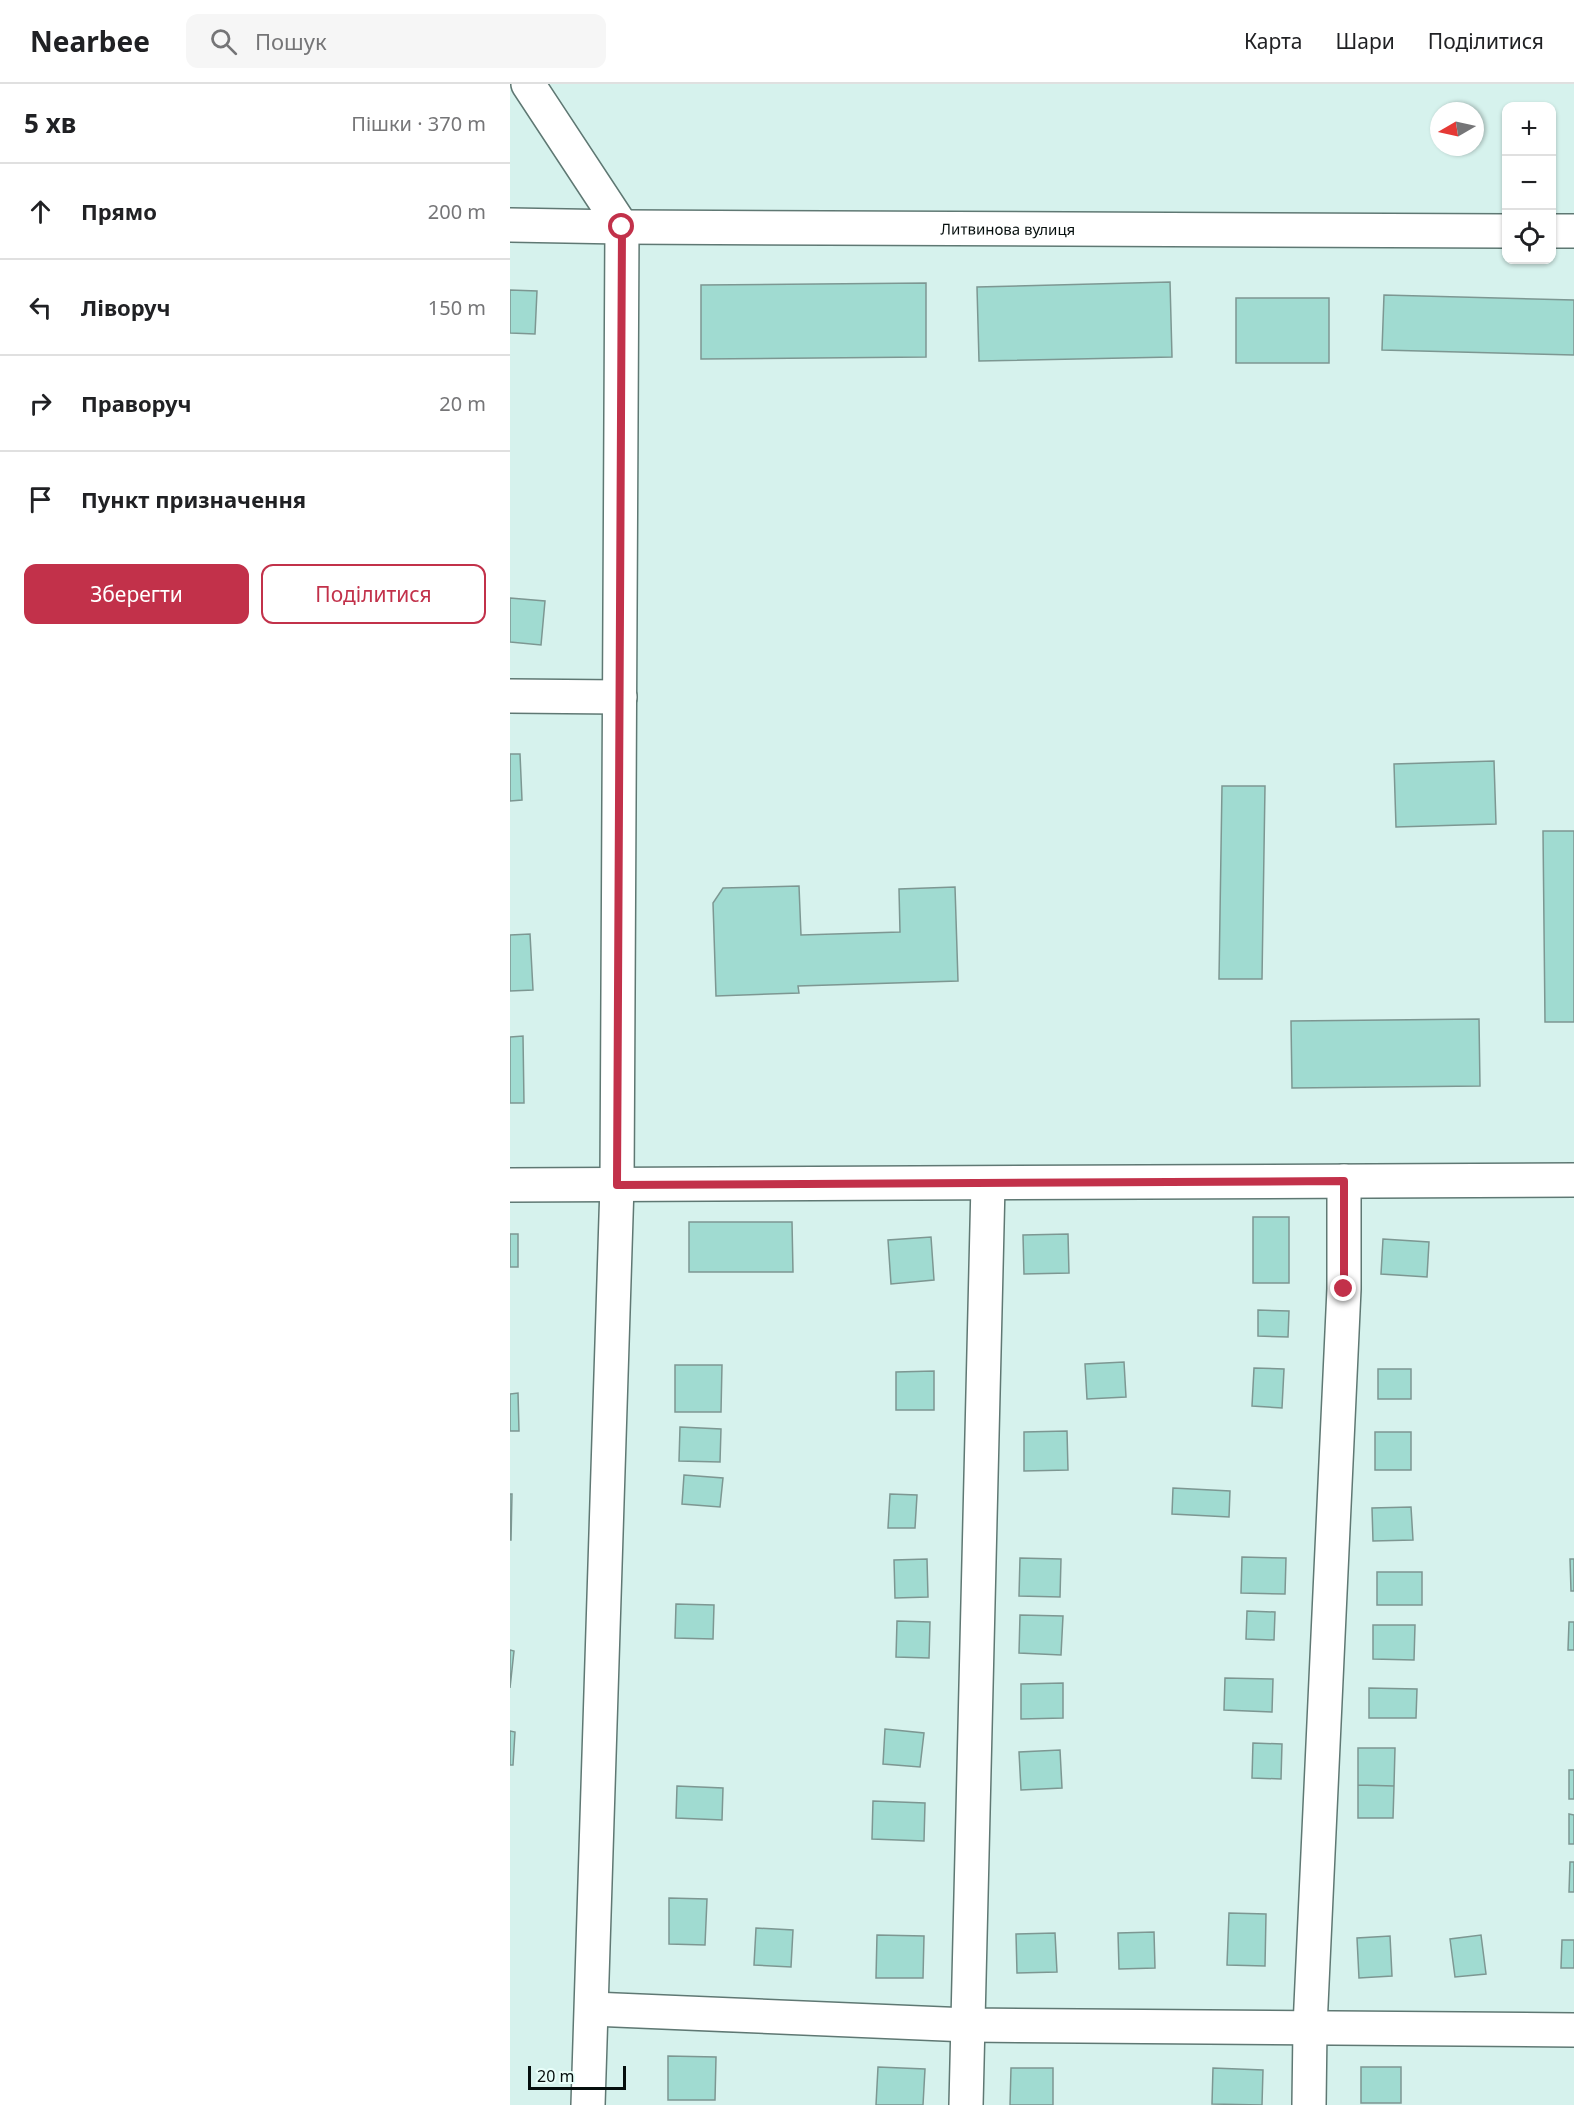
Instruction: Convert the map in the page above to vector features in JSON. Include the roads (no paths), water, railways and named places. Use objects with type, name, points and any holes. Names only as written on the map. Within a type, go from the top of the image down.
[{"type":"street","points":[[528,84],[622,227],[617,1185],[588,2105]]},
{"type":"street","name":"Литвинова вулиця","points":[[510,225],[1502,231]]},
{"type":"street","points":[[1556,231],[1574,231]]},
{"type":"street","points":[[510,696],[620,697]]},
{"type":"street","points":[[510,1185],[1574,1180]]},
{"type":"street","points":[[1309,2105],[1310,2027],[1344,1289],[1344,1181]]},
{"type":"street","points":[[966,2105],[988,1184]]},
{"type":"street","points":[[592,2009],[968,2025],[1574,2030]]}]
